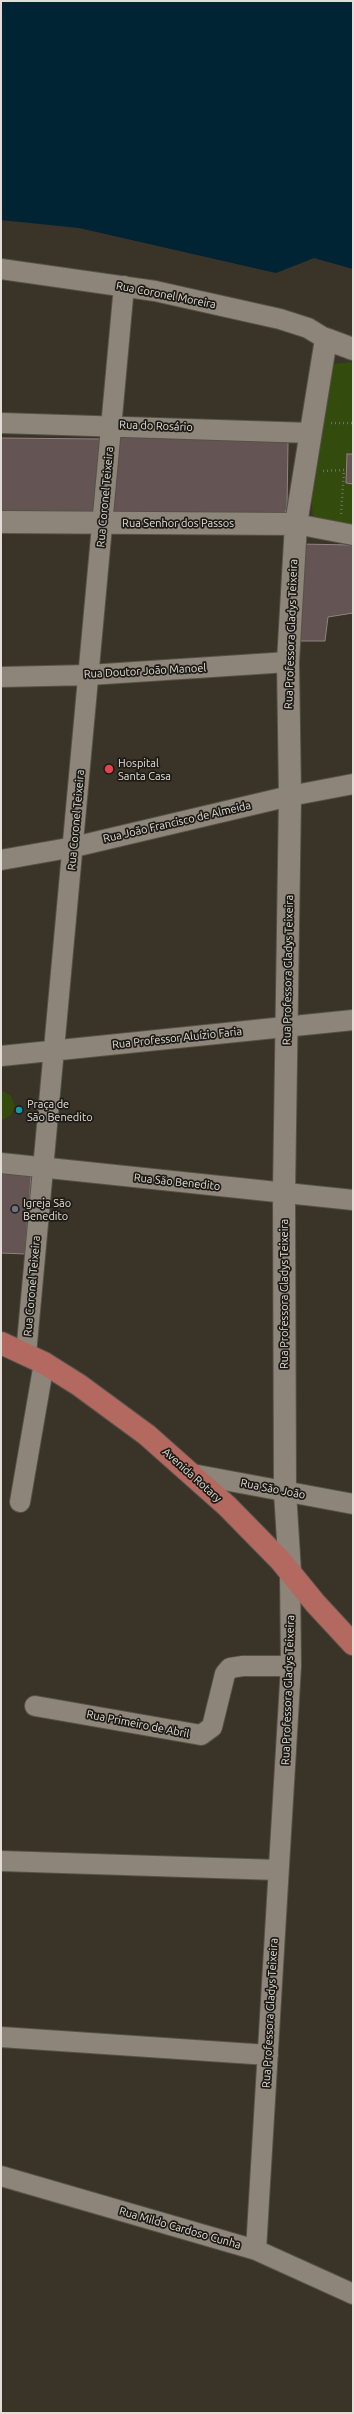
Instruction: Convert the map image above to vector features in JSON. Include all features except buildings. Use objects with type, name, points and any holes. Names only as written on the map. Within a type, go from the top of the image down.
[{"type":"main road","points":[[326,339],[353,349]]},
{"type":"main road","name":"Rua Professora Gladys Teixeira","points":[[290,1572],[285,1492],[284,1193],[290,796],[288,662],[296,524],[326,339]]},
{"type":"main road","name":"Rua Senhor dos Passos","points":[[1,522],[296,524]]},
{"type":"main road","name":"Avenida Rotary","points":[[2,1345],[35,1358],[79,1385],[147,1435],[227,1506],[290,1572],[315,1603],[353,1644]]},
{"type":"street","name":"Rua Coronel Moreira","points":[[1,269],[124,286],[280,319],[308,328],[326,339]]},
{"type":"street","name":"Rua Coronel Teixeira","points":[[20,1502],[35,1358],[42,1168],[55,1050],[74,846],[124,286]]},
{"type":"street","name":"Rua do Rosário","points":[[1,423],[111,424],[311,432]]},
{"type":"street","name":"Rua Senhor dos Passos","points":[[296,524],[347,535]]},
{"type":"street","name":"Rua Doutor João Manoel","points":[[1,677],[89,675],[288,662]]},
{"type":"street","name":"Rua João Francisco de Almeida","points":[[1,860],[74,846],[290,796],[353,784]]},
{"type":"street","name":"Rua Professor Aluízio Faria","points":[[1,1056],[353,1020]]},
{"type":"street","name":"Rua São Benedito","points":[[1,1163],[353,1200]]},
{"type":"street","name":"Rua São João","points":[[192,1474],[353,1504]]},
{"type":"street","name":"Rua Professora Gladys Teixeira","points":[[256,2250],[291,1666],[290,1572]]},
{"type":"street","name":"Rua Primeiro de Abril","points":[[35,1706],[201,1735],[212,1727],[225,1674],[230,1668],[243,1666],[291,1666]]},
{"type":"street","points":[[1,1861],[278,1870]]},
{"type":"street","points":[[1,2037],[268,2055]]},
{"type":"street","name":"Rua Mildo Cardoso Cunha","points":[[1,2176],[256,2250],[353,2294]]},
{"type":"path","points":[[305,472],[344,470],[347,535]]},
{"type":"green space","points":[[353,362],[353,529],[314,529],[311,496],[330,364]]},
{"type":"green space","points":[[1,1090],[11,1096],[15,1106],[11,1115],[1,1121]]},
{"type":"water","points":[[1,1],[353,1],[353,269],[314,258],[276,273],[79,228],[1,220]]},
{"type":"place","name":"Hospital Santa Casa","points":[[109,769]]},
{"type":"place","name":"Praça de São Benedito","points":[[19,1110]]},
{"type":"place","name":"Igreja São Benedito","points":[[15,1209]]}]
